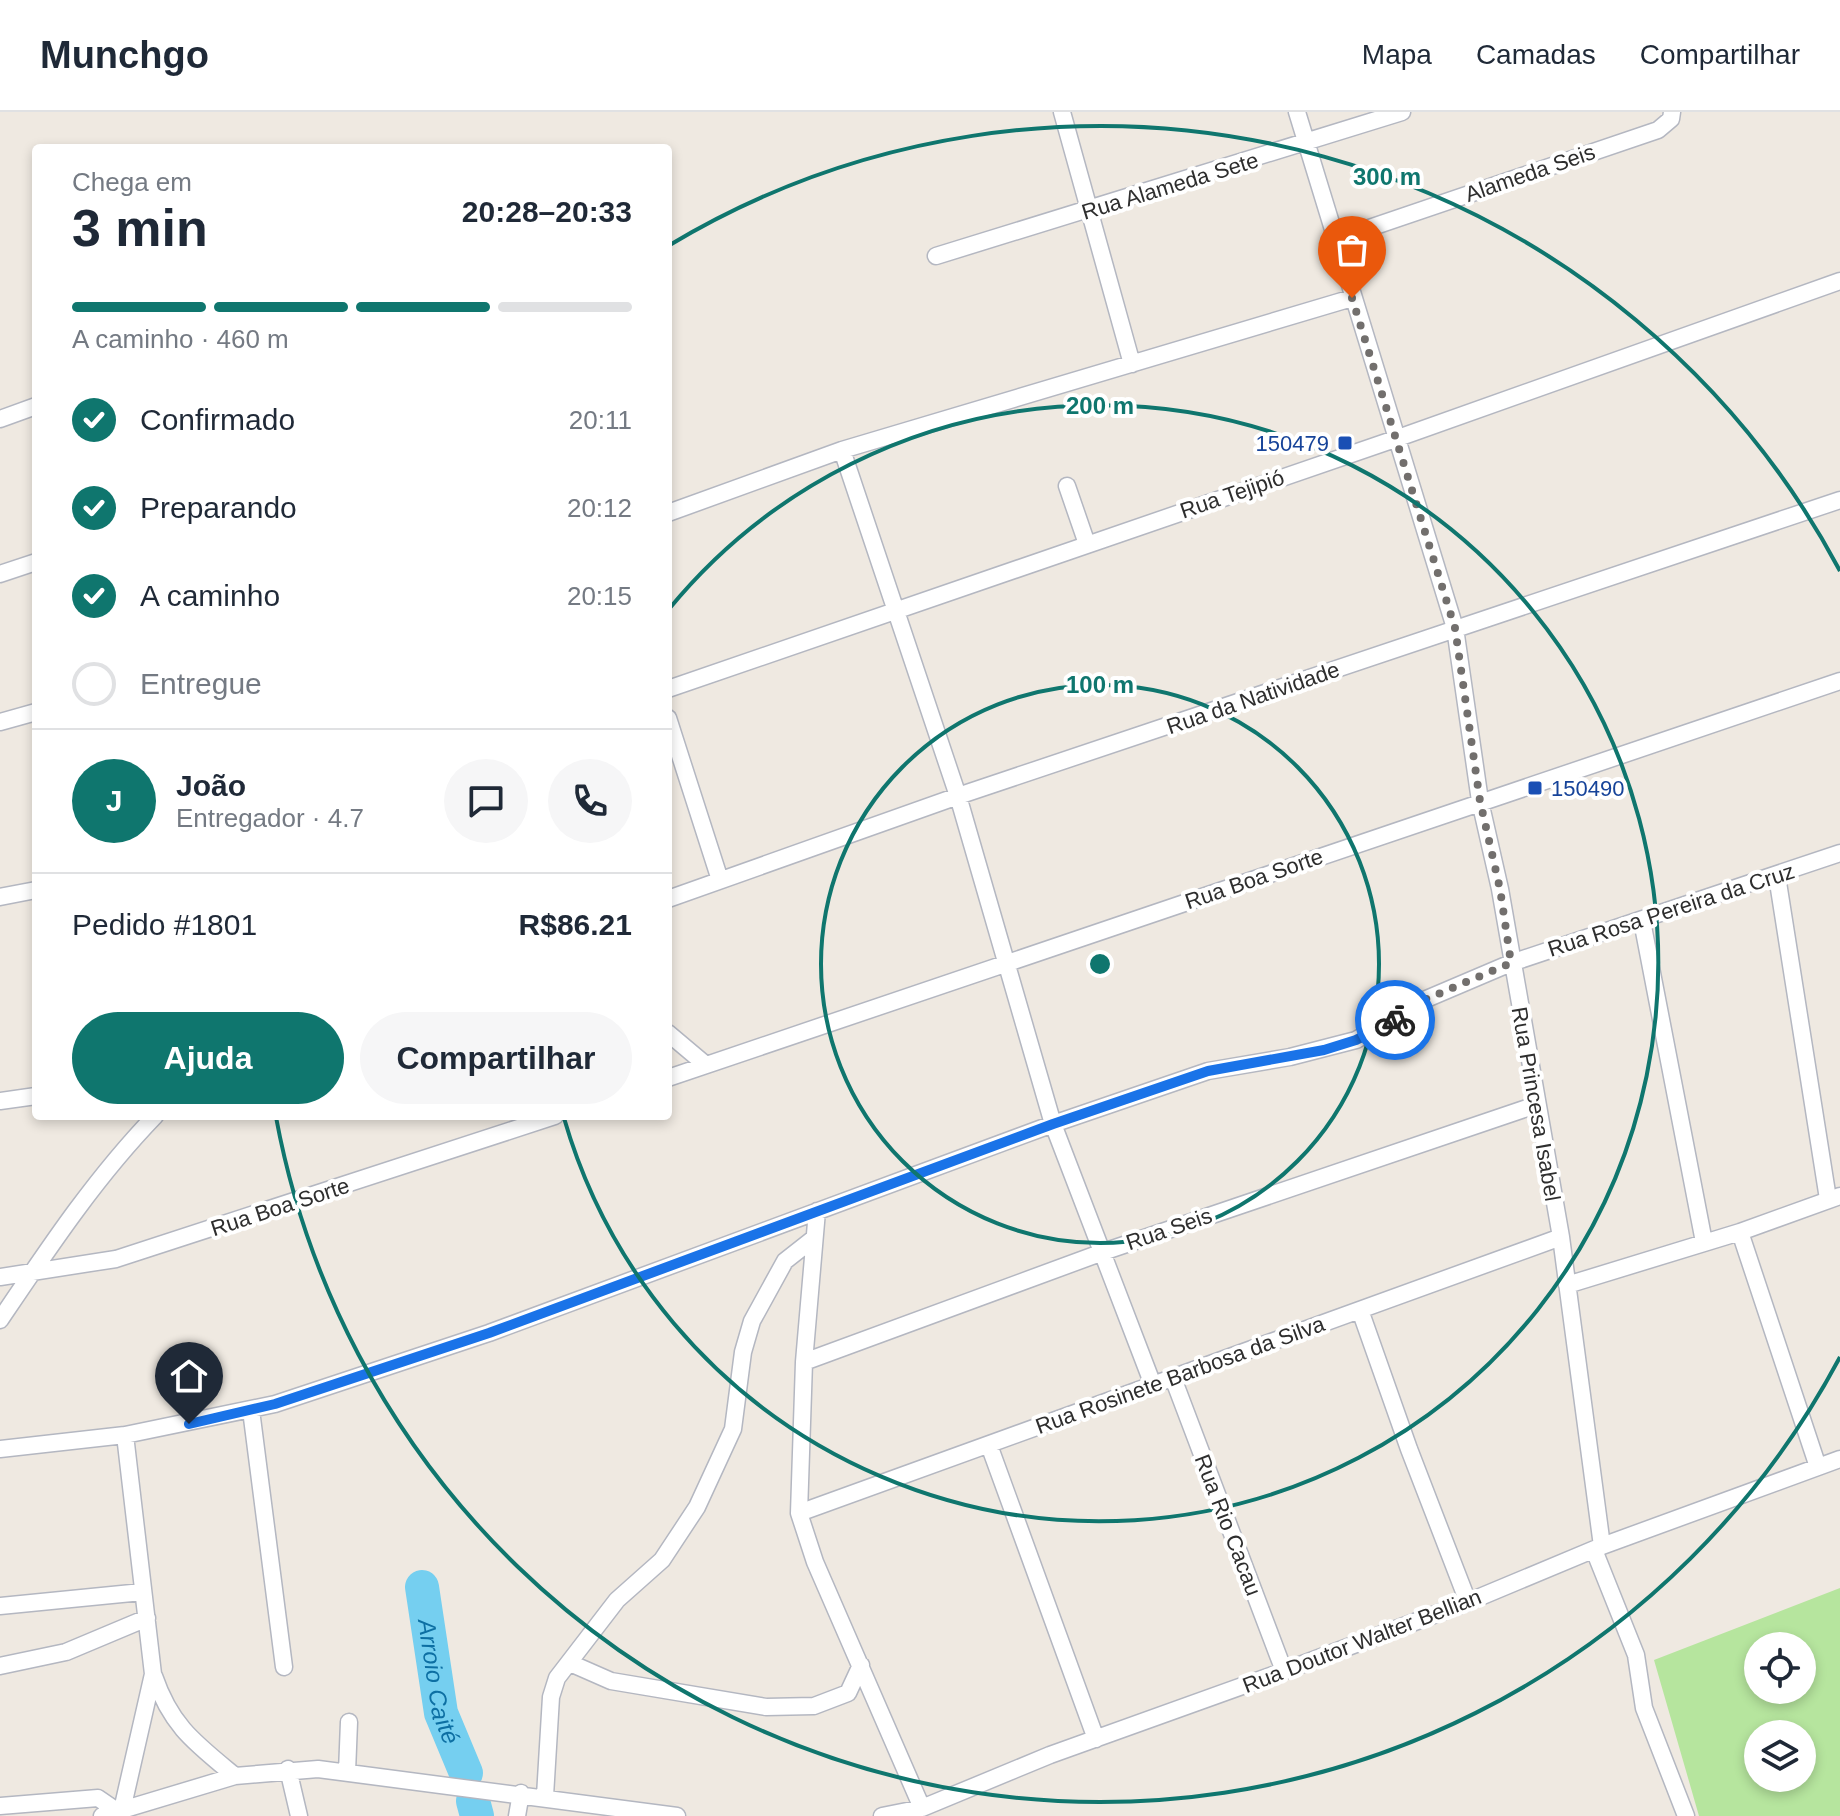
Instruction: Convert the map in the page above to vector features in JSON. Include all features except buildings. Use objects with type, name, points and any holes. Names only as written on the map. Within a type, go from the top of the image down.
[{"type":"street","points":[[1062,112],[1132,364]]},
{"type":"street","name":"Rua Princesa Isabel","points":[[1297,112],[1455,628],[1480,801],[1500,889],[1561,1237],[1598,1548],[1636,1655],[1644,1708],[1686,1816]]},
{"type":"street","name":"Rua Alameda Sete","points":[[936,256],[1402,112]]},
{"type":"street","name":"Alameda Seis","points":[[1334,240],[1658,130],[1671,119],[1672,112]]},
{"type":"street","name":"Rua Tejipió","points":[[672,688],[1398,438],[1840,281]]},
{"type":"street","points":[[672,512],[842,450],[1352,298]]},
{"type":"street","points":[[0,419],[32,407]]},
{"type":"street","points":[[842,450],[958,796],[1053,1124],[1153,1385]]},
{"type":"street","points":[[1067,486],[1087,544]]},
{"type":"street","name":"Rua da Natividade","points":[[672,898],[958,796],[1840,500]]},
{"type":"street","points":[[0,574],[32,563]]},
{"type":"street","name":"Rua Boa Sorte","points":[[672,1077],[1840,681]]},
{"type":"street","points":[[0,722],[32,713]]},
{"type":"street","points":[[672,730],[720,880]]},
{"type":"street","name":"Rua Rosa Pereira da Cruz","points":[[0,1449],[125,1435],[251,1410],[489,1333],[1053,1124],[1208,1071],[1290,1057],[1356,1040],[1424,1000],[1511,963],[1840,853]]},
{"type":"street","points":[[1567,1285],[1740,1232],[1834,1198],[1777,876]]},
{"type":"street","points":[[0,897],[32,891]]},
{"type":"street","points":[[1642,921],[1704,1242]]},
{"type":"street","points":[[672,1036],[706,1065]]},
{"type":"street","points":[[0,1101],[32,1097]]},
{"type":"street","name":"Rua Seis","points":[[804,1362],[1103,1252],[1536,1105]]},
{"type":"street","points":[[0,1320],[120,1152],[151,1120]]},
{"type":"street","name":"Rua Boa Sorte","points":[[0,1277],[116,1259],[543,1120]]},
{"type":"street","points":[[817,1211],[804,1362],[799,1513],[815,1562],[922,1808]]},
{"type":"street","points":[[1740,1232],[1818,1467]]},
{"type":"street","name":"Rua Rosinete Barbosa da Silva","points":[[799,1513],[1561,1237]]},
{"type":"street","points":[[545,1796],[551,1697],[557,1678],[617,1600],[662,1560],[697,1507],[733,1429],[743,1352],[752,1321],[785,1261],[813,1239]]},
{"type":"street","points":[[1360,1310],[1468,1602]]},
{"type":"street","name":"Rua Rio Cacau","points":[[1173,1378],[1284,1671]]},
{"type":"street","points":[[251,1410],[284,1667]]},
{"type":"street","points":[[125,1435],[153,1674],[164,1706],[175,1723],[235,1776]]},
{"type":"street","points":[[989,1445],[1096,1739]]},
{"type":"street","name":"Rua Doutor Walter Bellian","points":[[882,1816],[922,1808],[1096,1739],[1468,1602],[1598,1548],[1840,1459]]},
{"type":"street","points":[[0,1606],[142,1592]]},
{"type":"street","points":[[0,1666],[66,1652],[147,1618]]},
{"type":"street","points":[[570,1663],[611,1681],[766,1707],[814,1706],[848,1693],[861,1665]]},
{"type":"street","points":[[114,1812],[153,1674]]},
{"type":"street","points":[[347,1772],[349,1722]]},
{"type":"street","points":[[114,1812],[235,1776],[288,1769],[347,1772],[521,1793],[677,1816]]},
{"type":"street","points":[[288,1769],[299,1816]]},
{"type":"street","points":[[517,1816],[521,1793]]},
{"type":"street","points":[[0,1806],[98,1798],[114,1812]]},
{"type":"green space","points":[[1840,1588],[1840,1816],[1699,1816],[1654,1660]]},
{"type":"waterway","name":"Arroio Caité","points":[[422,1587],[441,1713],[466,1773]]},
{"type":"waterway","name":"Arroio Caité","points":[[473,1801],[477,1816]]},
{"type":"way so far","points":[[1352,298],[1455,628],[1480,801],[1500,889],[1511,963],[1424,1000],[1395,1020]]},
{"type":"place","name":"150479","points":[[1345,443]]},
{"type":"place","name":"150490","points":[[1535,788]]},
{"type":"route","points":[[189,1424],[275,1404],[489,1333],[1053,1124],[1208,1071],[1324,1050],[1356,1040],[1395,1020]]}]
